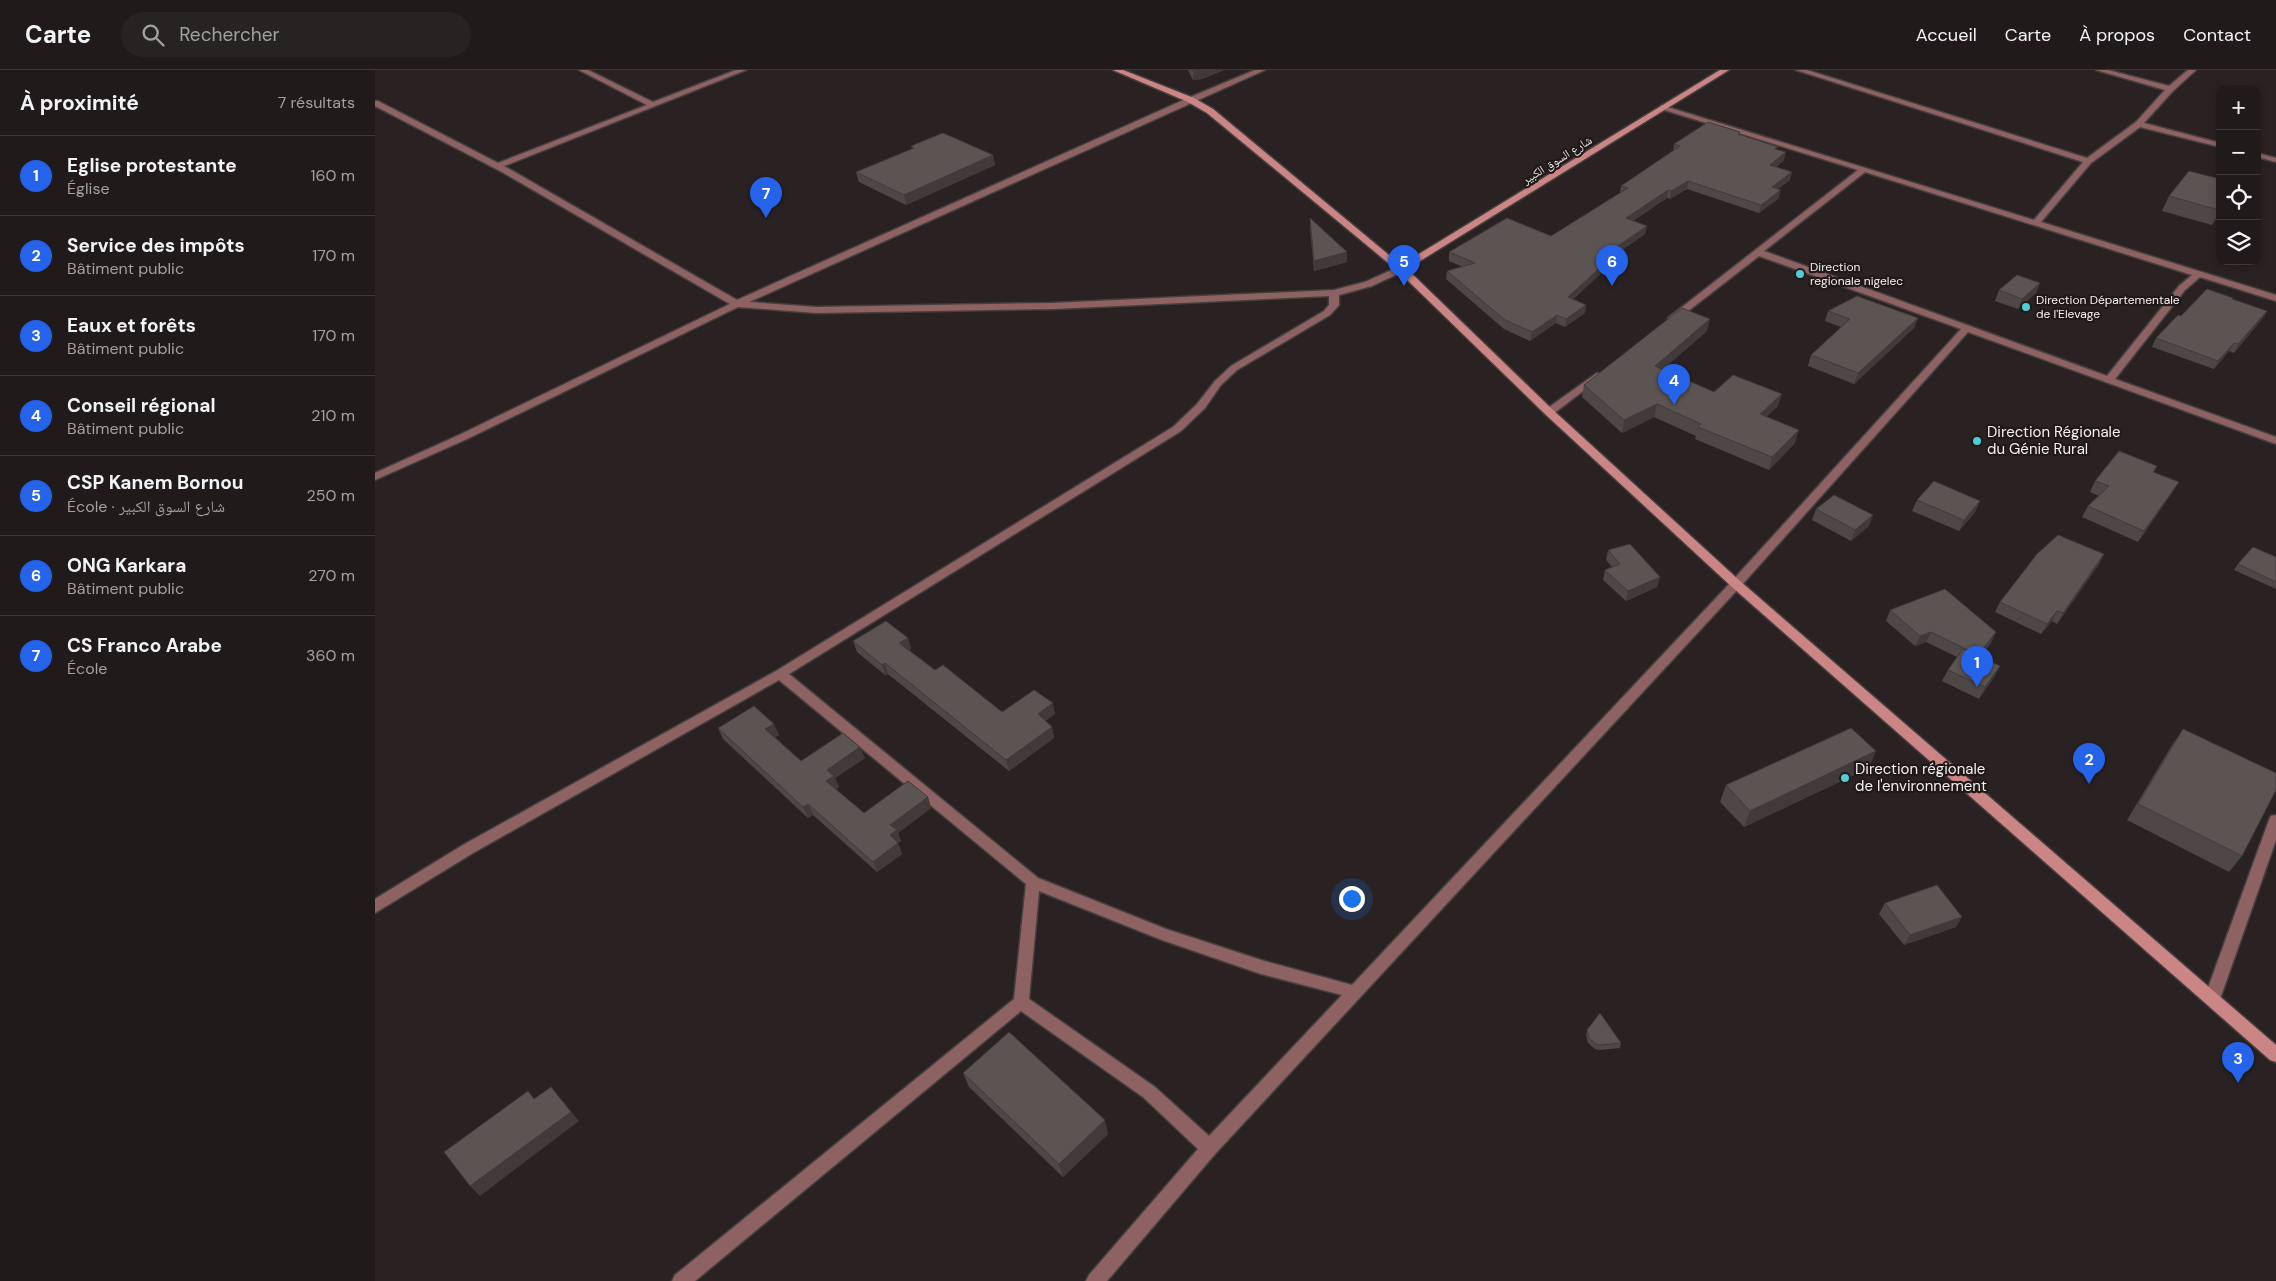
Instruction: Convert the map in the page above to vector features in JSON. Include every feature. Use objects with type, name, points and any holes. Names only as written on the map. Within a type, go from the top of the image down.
[{"type":"street","points":[[583,70],[653,105]]},
{"type":"street","points":[[497,166],[742,70]]},
{"type":"street","points":[[1117,70],[1191,100],[1211,111],[1401,270],[1549,412],[1736,584],[2276,1055]]},
{"type":"street","points":[[375,477],[737,304],[1261,70]]},
{"type":"street","name":"شارع السوق الكبير","points":[[1401,270],[1725,70]]},
{"type":"street","points":[[1800,70],[2088,161]]},
{"type":"street","points":[[2100,70],[2170,89]]},
{"type":"street","points":[[2037,222],[2088,161],[2139,124],[2170,89],[2192,70]]},
{"type":"street","points":[[375,103],[497,166],[737,304],[816,310],[1043,307],[1334,293],[1361,288],[1379,282],[1401,270]]},
{"type":"street","points":[[1664,107],[2276,298]]},
{"type":"street","points":[[2139,124],[2216,144]]},
{"type":"street","points":[[2261,156],[2276,160]]},
{"type":"street","points":[[1666,324],[1864,170]]},
{"type":"street","points":[[1759,253],[2276,441]]},
{"type":"street","points":[[2109,380],[2182,288],[2198,274]]},
{"type":"street","points":[[375,907],[468,849],[781,674],[1177,429],[1201,406],[1217,383],[1234,368],[1327,313],[1334,305],[1334,293]]},
{"type":"street","points":[[1095,1281],[1209,1148],[1736,584],[1967,328]]},
{"type":"street","points":[[1549,412],[1604,371]]},
{"type":"street","points":[[781,674],[1033,882],[1162,934],[1261,968],[1354,992]]},
{"type":"street","points":[[2212,998],[2276,820]]},
{"type":"street","points":[[681,1281],[1021,1002],[1033,882]]},
{"type":"street","points":[[1021,1002],[1149,1092],[1209,1148]]},
{"type":"building","points":[[1708,122],[1740,132],[1738,134],[1778,147],[1775,149],[1786,152],[1770,165],[1792,172],[1772,187],[1781,190],[1761,205],[1688,181],[1671,191],[1668,190],[1626,218],[1647,226],[1618,246],[1623,247],[1568,297],[1586,305],[1566,319],[1557,315],[1532,332],[1505,320],[1447,271],[1475,263],[1449,252],[1507,218],[1551,236],[1628,188],[1621,186],[1680,146],[1674,144]]},
{"type":"building","points":[[943,133],[993,155],[904,195],[856,172],[914,148],[911,146]]},
{"type":"building","points":[[2189,171],[2216,178],[2216,209],[2169,196]]},
{"type":"building","points":[[1310,218],[1347,252],[1314,261]]},
{"type":"building","points":[[2017,275],[2040,283],[2022,299],[1999,290]]},
{"type":"building","points":[[2207,289],[2267,311],[2238,344],[2234,343],[2218,361],[2156,338]]},
{"type":"building","points":[[1857,296],[1918,318],[1858,373],[1811,355],[1850,319],[1828,311]]},
{"type":"building","points":[[1682,308],[1710,319],[1655,366],[1714,392],[1733,375],[1782,394],[1760,414],[1799,430],[1772,457],[1698,427],[1701,424],[1657,404],[1624,420],[1584,385]]},
{"type":"building","points":[[2119,451],[2157,466],[2153,472],[2179,482],[2144,531],[2088,506],[2109,486],[2095,481]]},
{"type":"building","points":[[1934,481],[1980,501],[1964,520],[1917,500]]},
{"type":"building","points":[[1834,495],[1873,515],[1855,530],[1816,509]]},
{"type":"building","points":[[2058,535],[2104,554],[2063,613],[2057,611],[2047,624],[2000,602],[2037,554]]},
{"type":"building","points":[[1630,544],[1660,577],[1628,591],[1605,570],[1620,564],[1608,550]]},
{"type":"building","points":[[2253,547],[2276,557],[2276,582],[2238,564]]},
{"type":"building","points":[[1945,589],[1996,632],[1978,655],[1931,632],[1920,636],[1890,610]]},
{"type":"building","points":[[886,621],[908,638],[899,643],[935,670],[943,665],[1002,712],[1034,690],[1053,703],[1038,714],[1052,727],[1006,760],[885,663],[882,665],[853,641]]},
{"type":"building","points":[[1963,649],[2000,666],[1985,687],[1948,670]]},
{"type":"building","points":[[754,706],[774,724],[765,729],[801,761],[843,733],[860,747],[827,770],[834,776],[826,781],[864,813],[908,781],[928,797],[890,825],[897,830],[890,835],[898,843],[873,862],[808,804],[803,807],[718,728]]},
{"type":"building","points":[[1851,728],[1876,751],[1750,811],[1726,785]]},
{"type":"building","points":[[2183,729],[2276,773],[2276,790],[2242,856],[2138,804]]},
{"type":"building","points":[[1937,885],[1962,917],[1910,935],[1885,903]]},
{"type":"building","points":[[1600,1013],[1621,1043],[1601,1045],[1596,1044],[1589,1038],[1587,1030]]},
{"type":"building","points":[[1009,1032],[1105,1120],[1059,1164],[963,1073]]},
{"type":"building","points":[[551,1087],[571,1112],[470,1186],[444,1152],[528,1091],[534,1099]]},
{"type":"place","name":"CS Franco Arabe","points":[[766,218]]},
{"type":"place","name":"Direction regionale nigelec","points":[[1800,274]]},
{"type":"place","name":"CSP Kanem Bornou","points":[[1404,286]]},
{"type":"place","name":"ONG Karkara","points":[[1612,286]]},
{"type":"place","name":"Direction Départementale de l'Elevage","points":[[2026,307]]},
{"type":"place","name":"Conseil régional","points":[[1674,405]]},
{"type":"place","name":"Direction Régionale du Génie Rural","points":[[1977,441]]},
{"type":"place","name":"Eglise protestante","points":[[1977,687]]},
{"type":"place","name":"Direction régionale de l'environnement","points":[[1845,778]]},
{"type":"place","name":"Service des impôts","points":[[2089,784]]},
{"type":"place","name":"Eaux et forêts","points":[[2238,1083]]}]
